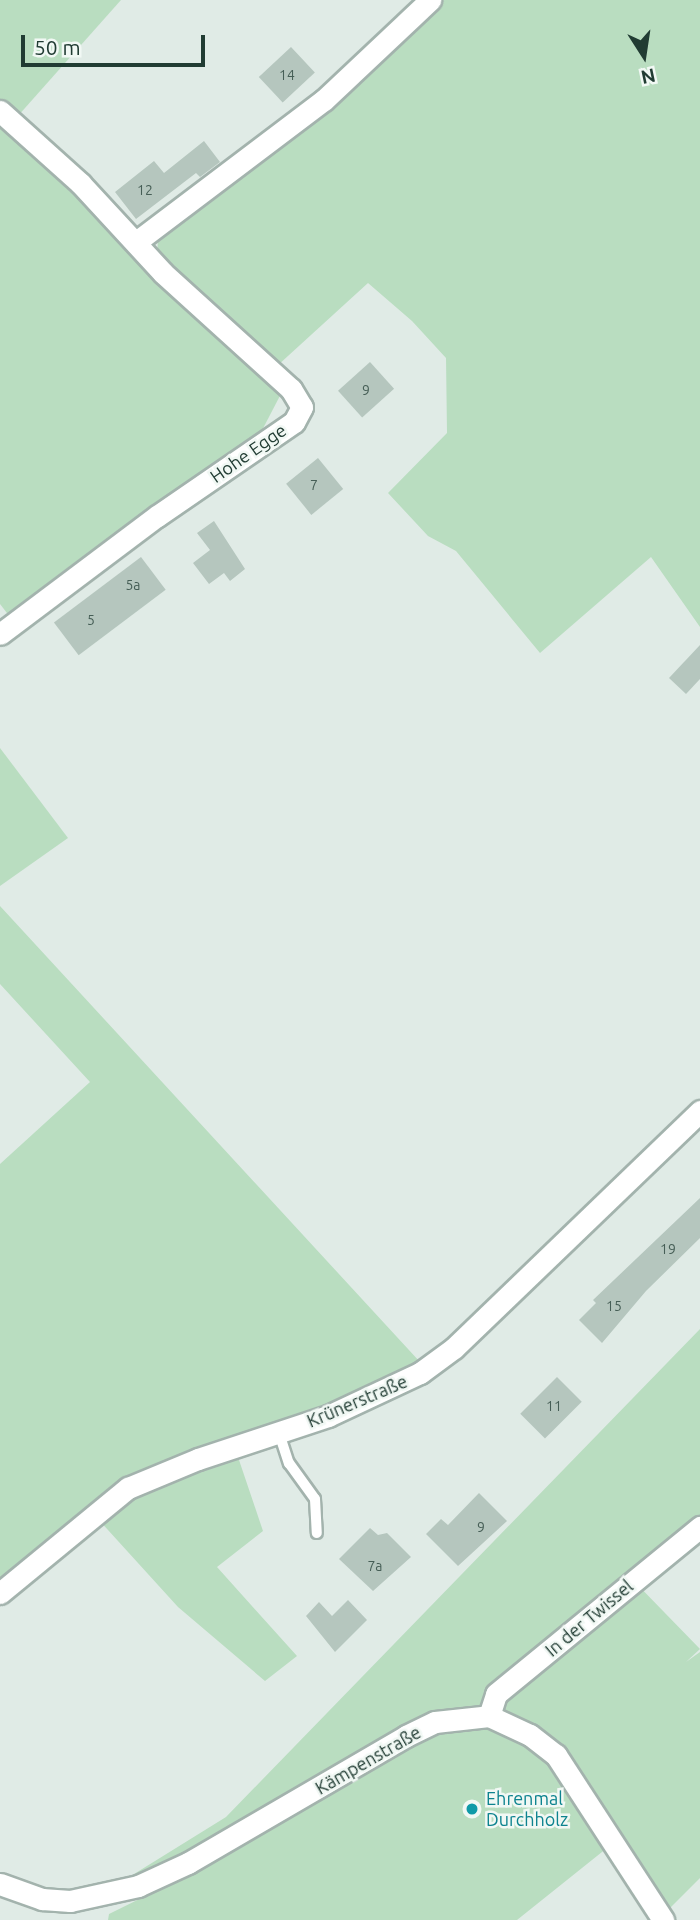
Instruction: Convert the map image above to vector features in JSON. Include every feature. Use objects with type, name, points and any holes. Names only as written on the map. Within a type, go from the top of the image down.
[{"type":"street","points":[[136,242],[324,100],[430,0]]},
{"type":"street","name":"Hohe Egge","points":[[0,111],[136,242],[163,273],[291,389],[302,407],[294,422],[157,516],[0,634]]},
{"type":"street","name":"Krünerstraße","points":[[0,1593],[128,1488],[382,1394],[454,1348],[700,1111]]},
{"type":"street","name":"In der Twissel","points":[[489,1716],[496,1694],[700,1527]]},
{"type":"street","points":[[489,1716],[530,1735],[556,1755],[663,1920]]},
{"type":"street","name":"Kämpenstraße","points":[[0,1884],[42,1899],[70,1901],[138,1886],[188,1863],[406,1736],[435,1722],[489,1716]]},
{"type":"lane","points":[[279,1433],[289,1463],[315,1499],[317,1532]]},
{"type":"green space","points":[[0,0],[121,0],[17,117],[0,102]]},
{"type":"green space","points":[[440,0],[700,0],[700,627],[651,557],[540,653],[456,551],[428,536],[388,493],[447,433],[446,358],[412,321],[368,283],[277,366],[157,256],[158,238]]},
{"type":"green space","points":[[0,119],[283,390],[258,438],[10,617],[0,604]]},
{"type":"green space","points":[[0,748],[68,838],[0,886]]},
{"type":"green space","points":[[0,906],[420,1362],[319,1410],[156,1464],[118,1484],[0,1581],[0,1164],[90,1082],[0,984]]},
{"type":"green space","points":[[700,1329],[700,1518],[629,1576],[700,1649],[686,1662],[700,1652],[700,1878],[668,1910],[607,1848],[517,1920],[108,1920],[109,1914],[180,1879],[234,1844],[198,1847],[126,1879],[226,1817]]},
{"type":"green space","points":[[238,1457],[263,1531],[217,1567],[297,1656],[265,1681],[178,1607],[98,1519],[162,1479]]},
{"type":"building","points":[[291,47],[315,73],[283,103],[259,77]]},
{"type":"building","points":[[204,141],[220,162],[200,177],[196,173],[136,219],[115,192],[154,161],[164,173]]},
{"type":"building","points":[[370,362],[394,389],[362,418],[338,391]]},
{"type":"building","points":[[318,458],[343,489],[311,515],[286,484]]},
{"type":"building","points":[[214,521],[245,569],[230,581],[224,573],[209,584],[193,563],[210,550],[197,533]]},
{"type":"building","points":[[141,557],[166,590],[79,655],[54,623]]},
{"type":"building","points":[[700,645],[700,679],[686,694],[669,678]]},
{"type":"building","points":[[700,1198],[700,1238],[646,1291],[602,1343],[579,1320],[596,1303],[593,1300]]},
{"type":"building","points":[[557,1377],[582,1402],[545,1439],[520,1414]]},
{"type":"building","points":[[479,1493],[507,1521],[458,1566],[426,1534],[441,1519],[448,1525]]},
{"type":"building","points":[[370,1528],[378,1535],[387,1533],[411,1557],[373,1591],[339,1559]]},
{"type":"building","points":[[348,1600],[367,1620],[335,1652],[306,1616],[319,1602],[332,1616]]},
{"type":"place","name":"Ehrenmal Durchholz","points":[[472,1809]]}]
